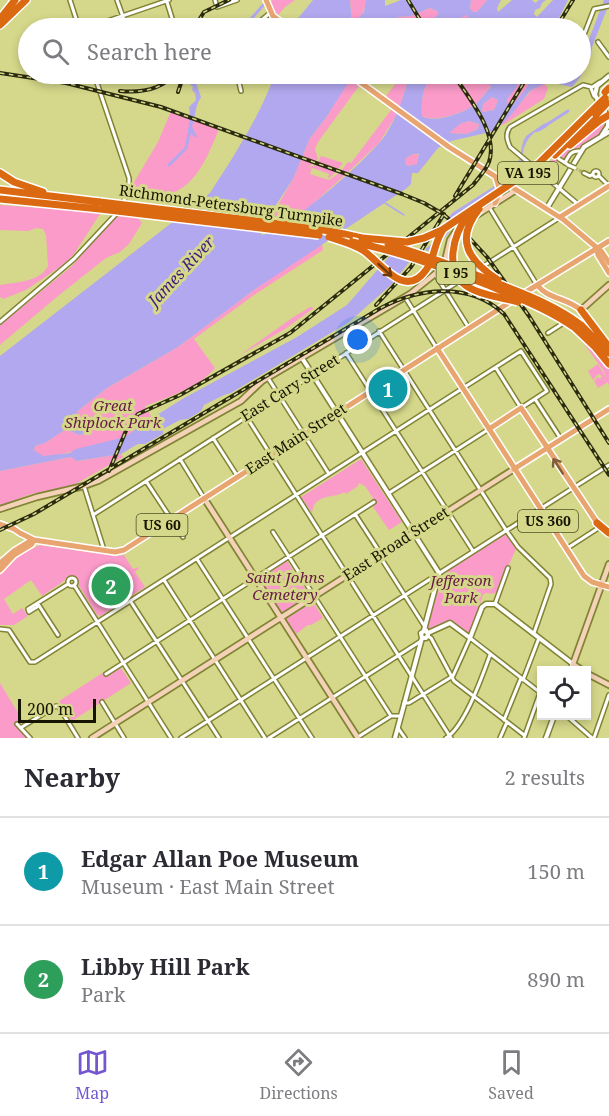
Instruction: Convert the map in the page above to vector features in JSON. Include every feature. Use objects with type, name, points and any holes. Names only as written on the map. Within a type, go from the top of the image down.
[{"type":"highway","points":[[0,22],[21,0]]},
{"type":"highway","points":[[0,22],[26,0]]},
{"type":"highway","points":[[0,22],[14,1]]},
{"type":"highway","points":[[557,156],[575,142],[598,118],[607,96]]},
{"type":"highway","name":"VA 195","points":[[477,207],[534,168],[607,96]]},
{"type":"highway","points":[[598,118],[608,115]]},
{"type":"highway","name":"VA 195","points":[[494,200],[557,156]]},
{"type":"highway","points":[[0,173],[30,188],[87,201]]},
{"type":"highway","name":"Richmond-Petersburg Turnpike","points":[[0,190],[329,237],[381,248],[432,264],[539,306],[578,328]]},
{"type":"highway","name":"Richmond-Petersburg Turnpike","points":[[0,199],[100,206],[308,227],[362,238],[426,256],[548,304],[609,353]]},
{"type":"highway","points":[[329,237],[363,251],[396,278],[411,280],[427,268],[437,239],[443,230],[494,200]]},
{"type":"highway","points":[[494,200],[480,207],[470,221],[466,233],[466,245],[472,257],[481,267],[519,292]]},
{"type":"highway","points":[[362,238],[415,241],[435,234],[477,207]]},
{"type":"highway","points":[[477,207],[464,221],[455,241],[453,265],[459,279],[470,289],[530,307],[578,328]]},
{"type":"highway","points":[[581,310],[609,347]]},
{"type":"highway","name":"I 95","points":[[578,328],[609,364]]},
{"type":"highway","points":[[598,525],[609,535]]},
{"type":"main road","points":[[266,0],[275,18]]},
{"type":"main road","points":[[362,84],[448,147],[560,217],[602,252],[609,263]]},
{"type":"main road","points":[[0,510],[30,499],[84,486],[136,461],[248,397],[258,384],[405,297],[435,274],[446,262],[450,240],[456,230],[489,207],[500,189],[495,177]]},
{"type":"main road","name":"East Cary Street","points":[[560,217],[609,186]]},
{"type":"main road","points":[[494,200],[516,190]]},
{"type":"main road","name":"East Main Street","points":[[0,524],[34,540],[117,552],[124,550],[437,348],[609,241]]},
{"type":"main road","points":[[597,249],[609,273]]},
{"type":"main road","points":[[537,285],[547,295],[570,302],[581,310],[609,285]]},
{"type":"main road","name":"US 360","points":[[437,348],[584,576],[609,587]]},
{"type":"main road","points":[[489,429],[521,408]]},
{"type":"main road","name":"US 360","points":[[521,408],[598,525]]},
{"type":"main road","name":"East Broad Street","points":[[92,738],[609,409]]},
{"type":"main road","points":[[204,498],[358,738]]},
{"type":"main road","points":[[0,563],[14,551],[34,540]]},
{"type":"main road","points":[[0,570],[14,555],[32,544],[34,540]]},
{"type":"main road","points":[[576,666],[573,664],[609,564]]},
{"type":"main road","points":[[591,676],[609,685]]},
{"type":"street","points":[[70,0],[76,18]]},
{"type":"street","points":[[117,0],[122,16]]},
{"type":"street","points":[[116,18],[167,0],[172,18]]},
{"type":"street","points":[[215,0],[217,7],[237,0]]},
{"type":"street","points":[[590,18],[594,9],[609,6]]},
{"type":"street","points":[[261,18],[269,10]]},
{"type":"street","points":[[598,42],[609,57]]},
{"type":"street","points":[[579,205],[510,147],[507,140],[510,127],[583,85],[591,87],[609,76]]},
{"type":"street","points":[[597,99],[595,92],[601,81]]},
{"type":"street","points":[[0,322],[75,259],[117,212],[128,193],[130,184],[97,84]]},
{"type":"street","points":[[239,84],[241,91]]},
{"type":"street","points":[[591,87],[591,91],[608,115],[608,126],[601,138]]},
{"type":"street","points":[[547,208],[584,147],[609,132]]},
{"type":"street","points":[[567,164],[570,153],[576,150],[581,151]]},
{"type":"street","points":[[557,156],[575,168]]},
{"type":"street","points":[[584,173],[590,176],[597,171],[609,186]]},
{"type":"street","points":[[489,207],[537,285]]},
{"type":"street","name":"East Cary Street","points":[[93,515],[560,217]]},
{"type":"street","points":[[435,274],[469,328]]},
{"type":"street","points":[[405,297],[437,348]]},
{"type":"street","points":[[549,333],[581,310]]},
{"type":"street","points":[[379,332],[506,530],[518,547],[551,580],[534,633]]},
{"type":"street","points":[[0,629],[9,630],[30,662],[35,662],[521,351],[547,391],[521,408],[496,368]]},
{"type":"street","points":[[346,353],[473,551]]},
{"type":"street","points":[[302,358],[439,573],[421,634],[431,638],[452,678],[524,737],[537,704]]},
{"type":"street","points":[[268,378],[329,474]]},
{"type":"street","points":[[535,399],[561,439]]},
{"type":"street","points":[[246,416],[412,675],[449,737],[474,697],[490,655]]},
{"type":"street","points":[[388,493],[489,429]]},
{"type":"street","points":[[213,438],[238,477]]},
{"type":"street","points":[[180,459],[204,498]]},
{"type":"street","points":[[181,738],[609,465]]},
{"type":"street","points":[[146,481],[183,537]]},
{"type":"street","points":[[84,486],[104,550]]},
{"type":"street","points":[[106,674],[374,502]]},
{"type":"street","points":[[355,514],[427,630],[394,738]]},
{"type":"street","points":[[565,549],[598,525]]},
{"type":"street","points":[[273,532],[391,716]]},
{"type":"street","points":[[197,559],[312,738]]},
{"type":"street","points":[[495,604],[508,568]]},
{"type":"street","points":[[58,635],[38,604],[68,584],[68,580],[72,578],[76,582],[74,585],[171,738]]},
{"type":"street","points":[[164,580],[267,738],[450,623],[537,691]]},
{"type":"street","points":[[68,584],[74,585]]},
{"type":"street","points":[[131,602],[219,738]]},
{"type":"street","points":[[404,703],[409,703],[452,678],[482,608],[486,604],[495,604],[573,664]]},
{"type":"street","points":[[500,738],[539,636]]},
{"type":"street","points":[[572,720],[593,738],[609,694]]},
{"type":"street","points":[[102,702],[124,738]]},
{"type":"street","points":[[22,727],[56,706],[59,707],[78,738]]},
{"type":"street","points":[[358,738],[391,716],[400,716]]},
{"type":"street","points":[[546,738],[553,720]]},
{"type":"street","points":[[16,724],[22,727],[30,738]]},
{"type":"street","points":[[398,726],[405,738]]},
{"type":"green space","points":[[272,0],[295,0],[278,15],[274,12]]},
{"type":"green space","points":[[350,0],[366,0],[360,18],[351,18]]},
{"type":"green space","points":[[471,0],[487,0],[477,12],[474,12],[470,9]]},
{"type":"green space","points":[[430,8],[438,14],[435,18],[397,18],[411,16]]},
{"type":"green space","points":[[347,84],[359,86],[318,142],[315,149],[318,159],[308,168],[317,164],[336,172],[328,179],[329,174],[312,168],[310,174],[329,180],[339,173],[345,175],[305,211],[286,222],[275,221],[272,215],[293,179],[310,138]]},
{"type":"green space","points":[[395,84],[407,84],[400,106],[386,96]]},
{"type":"green space","points":[[490,84],[491,86],[474,106],[451,115],[427,118],[422,116],[426,85]]},
{"type":"green space","points":[[518,84],[526,84],[528,87],[513,104],[508,104],[506,101]]},
{"type":"green space","points":[[542,84],[548,88],[544,99],[503,125],[502,123],[531,91]]},
{"type":"green space","points":[[492,97],[498,100],[494,110],[482,112],[483,104]]},
{"type":"green space","points":[[391,110],[397,114],[379,143],[347,173],[341,171],[348,162],[351,163]]},
{"type":"green space","points":[[171,111],[219,129],[210,150],[198,172],[182,188],[160,196],[133,192],[130,189],[158,142]]},
{"type":"green space","points":[[605,119],[599,136],[571,151],[552,167],[548,163]]},
{"type":"green space","points":[[469,121],[479,124],[478,129],[466,134],[448,133],[460,124]]},
{"type":"green space","points":[[413,154],[419,155],[417,164],[408,166],[405,163],[406,158]]},
{"type":"green space","points":[[321,156],[343,163],[338,169],[318,163]]},
{"type":"green space","points":[[0,205],[98,212],[100,214],[74,254],[63,265],[26,290],[3,299],[0,297],[0,285],[34,278],[48,266],[46,235],[43,229],[0,230]]},
{"type":"green space","points":[[117,214],[136,215],[142,223],[129,244],[120,252],[106,258],[0,345],[0,325],[72,266]]},
{"type":"green space","name":"Great Shiplock Park","points":[[322,243],[323,250],[254,295],[194,339],[215,368],[192,386],[145,406],[152,418],[132,433],[109,443],[57,455],[41,456],[34,450],[35,446],[45,443],[66,429],[79,435],[86,434],[81,420],[73,419],[79,410],[107,388],[178,347]]},
{"type":"green space","points":[[310,307],[314,308],[285,329],[240,355],[292,318]]},
{"type":"green space","points":[[577,334],[594,350],[609,370],[609,387],[608,382],[598,388],[594,381],[602,376],[598,374],[593,380],[588,371],[598,364],[607,379],[603,370]]},
{"type":"green space","points":[[121,454],[123,457],[74,485],[28,495],[0,506],[0,471],[71,457],[78,461]]},
{"type":"green space","points":[[361,459],[402,522],[389,530],[373,507],[375,501],[371,499],[373,498],[365,486],[359,483],[346,494],[345,492],[320,499],[316,502],[312,513],[301,497]]},
{"type":"green space","name":"Jefferson Park","points":[[506,534],[516,549],[497,592],[483,595],[470,632],[465,632],[449,622],[429,630],[440,582],[447,568],[497,536]]},
{"type":"green space","points":[[40,545],[116,556],[124,555],[133,569],[140,567],[135,572],[145,587],[101,616],[97,615],[76,577],[68,576],[42,596],[31,580],[4,599],[13,614],[22,608],[28,616],[14,625],[0,625],[0,575],[21,554]]},
{"type":"green space","name":"Saint Johns Cemetery","points":[[287,561],[309,595],[282,613],[260,579]]},
{"type":"green space","points":[[313,602],[323,618],[296,634],[286,619]]},
{"type":"green space","points":[[121,668],[131,683],[72,721],[59,701],[104,672],[107,676]]},
{"type":"green space","points":[[0,683],[23,721],[18,728],[28,738],[0,738]]},
{"type":"water","points":[[313,0],[350,0],[351,18],[298,18]]},
{"type":"water","points":[[366,0],[385,0],[385,6],[401,0],[471,0],[470,9],[477,12],[487,0],[501,0],[497,8],[498,12],[512,0],[532,0],[535,3],[539,0],[546,0],[540,8],[535,10],[534,14],[537,17],[553,0],[568,0],[559,18],[467,18],[467,15],[460,18],[435,18],[438,14],[437,11],[430,8],[411,16],[358,18],[364,12]]},
{"type":"water","points":[[604,0],[609,0],[609,4],[591,53],[591,34]]},
{"type":"water","points":[[190,84],[196,84],[201,97],[192,127],[196,138],[188,131],[189,107],[196,100]]},
{"type":"water","name":"James River","points":[[271,84],[348,84],[310,138],[293,179],[259,231],[262,235],[291,220],[309,207],[364,159],[386,134],[407,84],[427,84],[423,96],[422,116],[442,118],[473,106],[491,87],[489,84],[518,84],[506,101],[513,104],[528,86],[527,84],[544,84],[530,91],[495,131],[451,141],[438,148],[418,173],[412,173],[411,184],[407,188],[254,290],[178,347],[107,388],[79,410],[73,419],[84,422],[86,434],[79,435],[66,429],[45,443],[35,446],[34,450],[43,456],[70,453],[76,449],[125,437],[184,398],[297,337],[347,305],[392,253],[414,256],[392,284],[349,322],[231,393],[204,405],[201,411],[188,419],[180,420],[163,429],[163,434],[145,444],[138,444],[121,454],[77,461],[71,457],[0,471],[0,356],[210,193],[254,120]],"holes":[[[492,97],[498,100],[494,110],[482,112],[483,104]],[[469,121],[479,124],[478,129],[466,134],[449,133],[460,124]],[[413,154],[419,154],[417,164],[408,166],[405,163],[406,158]]]},
{"type":"water","points":[[558,84],[574,84],[572,87]]},
{"type":"water","points":[[545,123],[547,127],[535,132],[526,143],[521,180],[514,175],[508,177],[489,194],[464,209],[448,224],[450,231],[440,244],[427,251],[425,249],[447,233],[443,226],[452,213],[493,187],[513,168],[519,160],[526,136]]},
{"type":"waterway","points":[[252,18],[267,1]]},
{"type":"waterway","points":[[543,127],[568,111]]},
{"type":"waterway","points":[[169,165],[186,148],[190,130]]},
{"type":"waterway","points":[[385,203],[404,215]]},
{"type":"tunnel","points":[[575,168],[584,173]]},
{"type":"railway","points":[[200,18],[204,12],[229,0]]},
{"type":"railway","points":[[408,0],[419,18]]},
{"type":"railway","points":[[562,18],[573,0]]},
{"type":"railway","points":[[0,73],[18,76]]},
{"type":"railway","points":[[70,84],[161,107],[402,194],[443,214],[463,231],[487,257],[529,316],[609,443]]},
{"type":"railway","points":[[120,91],[150,89],[163,84]]},
{"type":"railway","points":[[178,92],[181,84]]},
{"type":"railway","points":[[109,471],[128,426],[138,414],[180,395],[290,333],[473,185],[489,162],[490,139],[474,104],[460,84]]},
{"type":"railway","points":[[455,196],[523,84]]},
{"type":"railway","points":[[376,305],[411,267],[444,214]]},
{"type":"railway","points":[[0,530],[34,514],[379,309],[410,296],[443,291],[475,296],[490,303],[504,314],[609,475]]},
{"type":"place","name":"Edgar Allan Poe Museum","points":[[388,389]]},
{"type":"place","name":"Libby Hill Park","points":[[111,586]]}]
